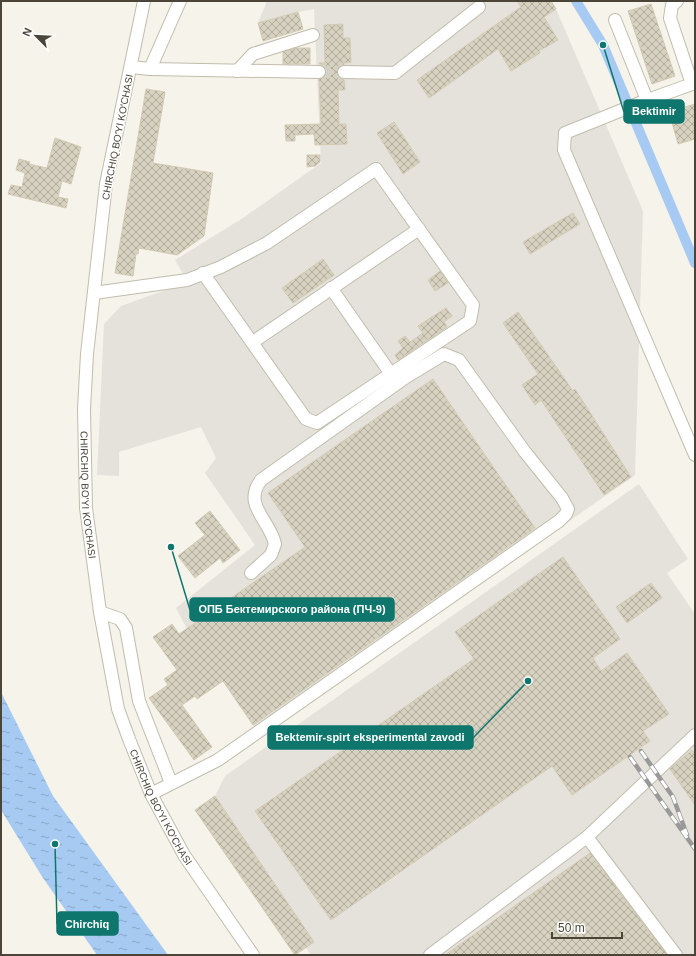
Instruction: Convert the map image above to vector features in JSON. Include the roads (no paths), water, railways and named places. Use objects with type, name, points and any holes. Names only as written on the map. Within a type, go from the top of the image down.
[{"type":"street","name":"CHIRCHIQ BO'YI KO'CHASI","points":[[144,1],[106,184],[87,354],[84,409],[86,508],[100,612],[118,709],[151,794],[184,855],[253,955]]},
{"type":"street","points":[[150,69],[180,1]]},
{"type":"street","points":[[678,1],[672,5],[670,18],[694,84],[645,101],[565,134],[564,150],[695,455]]},
{"type":"street","points":[[344,72],[395,73],[479,7]]},
{"type":"street","points":[[615,20],[645,101]]},
{"type":"street","points":[[237,71],[253,54],[313,36]]},
{"type":"street","points":[[131,67],[150,69],[319,72]]},
{"type":"street","points":[[94,294],[187,280],[203,273],[220,267],[267,243],[376,169],[473,305],[470,321],[317,423],[306,419],[203,273]]},
{"type":"street","points":[[252,342],[419,229]]},
{"type":"street","points":[[331,288],[391,374]]},
{"type":"street","points":[[151,794],[218,760],[559,521],[566,514],[568,509],[562,498],[525,452],[459,360],[444,354],[406,377],[261,480],[255,488],[254,504],[269,528],[275,544],[271,555],[251,573]]},
{"type":"street","points":[[100,612],[120,619],[126,628],[140,701],[171,783]]},
{"type":"street","points":[[430,955],[587,837],[695,735]]},
{"type":"street","points":[[587,837],[676,955]]},
{"type":"water","points":[[1,692],[53,796],[168,955],[97,955],[43,878],[1,810]]},
{"type":"waterway","points":[[576,1],[603,45],[695,263]]},
{"type":"tunnel","points":[[319,72],[344,72]]},
{"type":"railway","points":[[641,751],[673,797],[687,835]]},
{"type":"railway","points":[[630,757],[695,849]]},
{"type":"place","name":"Bektimir","points":[[603,45]]},
{"type":"place","name":"ОПБ Бектемирского района (ПЧ-9)","points":[[171,547]]},
{"type":"place","name":"Bektemir-spirt eksperimental zavodi","points":[[528,681]]},
{"type":"place","name":"Chirchiq","points":[[55,844]]}]
